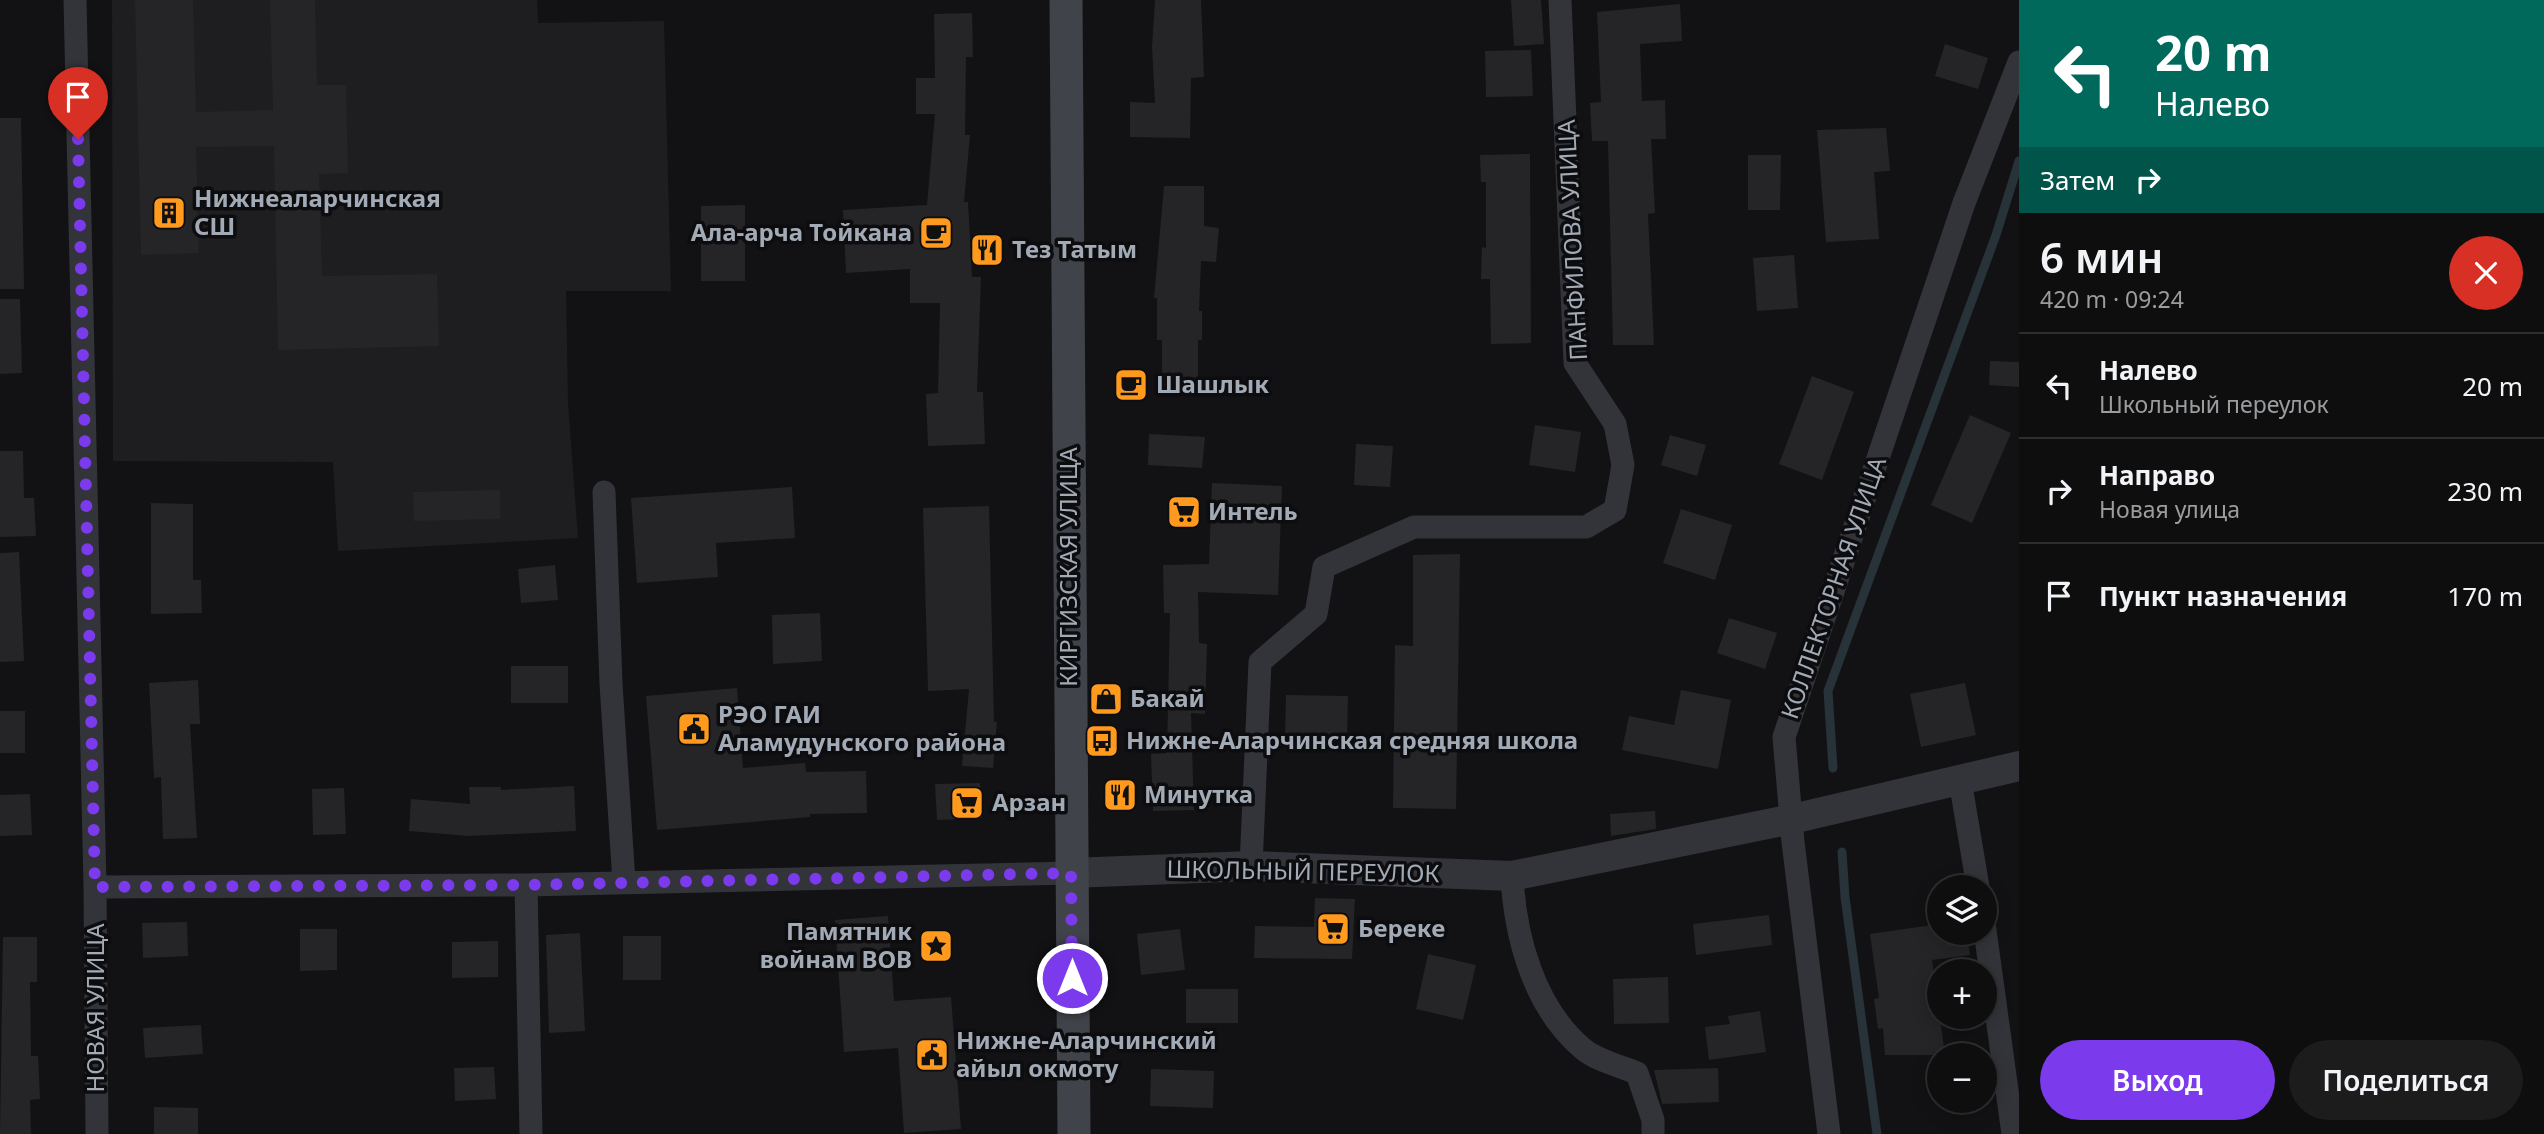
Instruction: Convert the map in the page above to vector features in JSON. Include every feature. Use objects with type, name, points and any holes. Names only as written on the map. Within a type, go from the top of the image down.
[{"type":"main road","name":"КИРГИЗСКАЯ УЛИЦА","points":[[1066,0],[1074,1134]]},
{"type":"street","name":"НОВАЯ УЛИЦА","points":[[75,0],[95,887],[97,1134]]},
{"type":"street","name":"ПАНФИЛОВА УЛИЦА","points":[[1251,866],[1260,662],[1316,614],[1324,567],[1414,527],[1586,527],[1615,510],[1623,465],[1615,424],[1575,363],[1560,0]]},
{"type":"street","name":"КОЛЛЕКТОРНАЯ УЛИЦА","points":[[1829,1134],[1784,737],[1964,203],[2019,62]]},
{"type":"street","points":[[604,492],[611,684],[624,882]]},
{"type":"street","name":"ШКОЛЬНЫЙ ПЕРЕУЛОК","points":[[95,887],[526,885],[1071,873],[1251,866],[1512,876],[1792,819],[2019,766]]},
{"type":"street","points":[[1960,780],[1976,875]]},
{"type":"street","points":[[1512,876],[1520,938],[1546,1010],[1584,1050],[1637,1073],[1653,1120],[1653,1134]]},
{"type":"street","points":[[526,885],[531,1134]]},
{"type":"street","points":[[1987,945],[2013,1134]]},
{"type":"shaded area","points":[[112,0],[537,0],[538,23],[664,21],[671,291],[566,291],[568,402],[578,538],[338,551],[333,462],[113,461]]},
{"type":"building","name":"Нижнеаларчинская СШ","points":[[135,0],[193,0],[196,112],[273,110],[270,0],[315,0],[317,85],[346,85],[348,173],[319,174],[322,276],[437,274],[439,346],[278,350],[274,146],[196,147],[199,253],[141,255]]},
{"type":"building","points":[[1155,0],[1201,0],[1204,77],[1191,78],[1190,138],[1130,137],[1130,102],[1155,103],[1152,47]]},
{"type":"building","points":[[1511,0],[1541,0],[1544,44],[1514,46]]},
{"type":"building","points":[[1680,4],[1682,41],[1640,44],[1642,101],[1665,100],[1666,139],[1651,139],[1655,213],[1648,214],[1654,345],[1613,345],[1608,141],[1592,141],[1590,103],[1601,102],[1597,12]]},
{"type":"building","points":[[972,13],[973,57],[966,57],[965,135],[970,135],[964,202],[968,202],[972,277],[981,277],[977,392],[983,392],[985,444],[928,446],[926,394],[938,393],[940,303],[910,303],[910,269],[846,273],[843,210],[927,205],[935,114],[916,114],[916,78],[935,78],[934,14]]},
{"type":"building","points":[[1945,44],[1988,58],[1978,89],[1935,76]]},
{"type":"building","points":[[1531,50],[1533,96],[1486,97],[1485,51]]},
{"type":"building","points":[[0,118],[21,118],[24,289],[0,289]]},
{"type":"building","points":[[1886,128],[1890,171],[1874,172],[1879,239],[1826,242],[1817,130]]},
{"type":"building","points":[[1530,154],[1531,343],[1491,344],[1490,279],[1481,279],[1482,247],[1486,248],[1486,182],[1481,182],[1480,155]]},
{"type":"building","points":[[1748,155],[1781,155],[1780,210],[1748,210]]},
{"type":"building","points":[[1164,186],[1204,186],[1204,226],[1219,228],[1216,262],[1201,261],[1199,311],[1202,311],[1202,340],[1198,340],[1198,394],[1162,394],[1162,340],[1157,340],[1157,298],[1154,298]]},
{"type":"building","points":[[745,205],[745,281],[701,281],[701,206]]},
{"type":"building","points":[[1794,255],[1798,308],[1757,311],[1753,258]]},
{"type":"building","points":[[0,299],[20,299],[22,373],[0,374]]},
{"type":"building","points":[[1990,361],[2019,362],[2019,387],[1989,385]]},
{"type":"building","points":[[1812,376],[1854,392],[1822,480],[1779,464]]},
{"type":"building","points":[[1970,415],[2011,433],[1972,523],[1931,505]]},
{"type":"building","points":[[1535,425],[1581,432],[1575,472],[1529,465]]},
{"type":"building","points":[[1149,434],[1205,437],[1202,468],[1148,465]]},
{"type":"building","points":[[1670,435],[1706,445],[1697,476],[1661,465]]},
{"type":"building","points":[[1356,444],[1393,446],[1390,487],[1354,485]]},
{"type":"building","points":[[0,451],[23,451],[24,498],[34,498],[36,536],[0,537]]},
{"type":"building","points":[[1212,483],[1282,486],[1278,595],[1198,592],[1199,643],[1207,644],[1205,714],[1191,713],[1194,810],[1153,811],[1151,754],[1167,753],[1170,613],[1164,613],[1163,565],[1209,564]]},
{"type":"building","points":[[792,487],[795,538],[716,543],[718,577],[637,583],[631,498]]},
{"type":"building","points":[[500,490],[500,519],[414,521],[413,492]]},
{"type":"building","points":[[151,503],[193,504],[193,580],[201,580],[202,613],[151,614]]},
{"type":"building","points":[[989,506],[994,722],[997,722],[993,768],[962,766],[969,689],[928,691],[923,508]]},
{"type":"building","points":[[1681,509],[1732,525],[1715,580],[1663,563]]},
{"type":"building","points":[[19,552],[24,661],[0,662],[0,553]]},
{"type":"building","points":[[1460,554],[1456,809],[1393,808],[1395,645],[1413,646],[1413,555]]},
{"type":"building","points":[[555,565],[558,600],[521,603],[518,569]]},
{"type":"building","points":[[820,613],[822,661],[773,664],[772,615]]},
{"type":"building","points":[[1729,618],[1777,633],[1765,669],[1717,653]]},
{"type":"building","points":[[511,666],[568,666],[568,703],[511,703]]},
{"type":"building","points":[[198,680],[200,724],[190,724],[197,838],[163,839],[161,777],[154,778],[149,683]]},
{"type":"building","points":[[1965,683],[1976,735],[1921,747],[1910,694]]},
{"type":"building","name":"РЭО ГАИ Аламудунского района","points":[[737,688],[743,768],[805,763],[806,772],[866,771],[867,813],[810,814],[810,817],[657,830],[646,696]]},
{"type":"building","points":[[1681,690],[1731,700],[1718,769],[1622,750],[1629,716],[1674,725]]},
{"type":"building","points":[[1286,695],[1348,696],[1347,738],[1285,736]]},
{"type":"building","points":[[0,711],[25,711],[25,753],[0,753]]},
{"type":"building","points":[[980,783],[982,818],[937,820],[935,784]]},
{"type":"building","points":[[574,786],[576,831],[469,836],[409,831],[411,799],[470,804],[469,787],[501,787],[501,790]]},
{"type":"building","points":[[344,788],[346,834],[313,835],[312,789]]},
{"type":"building","points":[[30,794],[32,835],[0,836],[0,795]]},
{"type":"building","points":[[1655,811],[1656,829],[1611,836],[1610,814]]},
{"type":"building","points":[[1315,898],[1355,899],[1352,959],[1254,958],[1255,926],[1314,927]]},
{"type":"building","points":[[1769,915],[1772,945],[1696,955],[1693,924]]},
{"type":"building","points":[[888,916],[894,1001],[951,997],[961,1129],[904,1133],[898,1048],[844,1052],[835,920]]},
{"type":"building","points":[[187,922],[188,956],[143,958],[142,923]]},
{"type":"building","points":[[1927,926],[1927,945],[1969,945],[1970,955],[1927,959],[1927,1029],[1941,1029],[1943,1043],[1927,1043],[1927,1055],[1885,1055],[1883,1028],[1878,1029],[1874,999],[1879,998],[1870,934]]},
{"type":"building","points":[[300,929],[337,929],[337,970],[300,971]]},
{"type":"building","points":[[1180,929],[1185,970],[1141,975],[1137,934]]},
{"type":"building","points":[[580,933],[585,1031],[549,1033],[546,935]]},
{"type":"building","points":[[623,936],[661,936],[661,980],[623,980]]},
{"type":"building","points":[[3,937],[37,937],[37,982],[30,982],[31,1056],[38,1056],[40,1099],[30,1100],[31,1134],[0,1134]]},
{"type":"building","points":[[498,941],[498,977],[452,978],[452,942]]},
{"type":"building","points":[[1428,954],[1476,965],[1463,1020],[1416,1009]]},
{"type":"building","points":[[1668,977],[1669,1023],[1614,1024],[1613,979]]},
{"type":"building","points":[[1186,989],[1238,989],[1238,1023],[1186,1023]]},
{"type":"building","points":[[1760,1011],[1766,1052],[1709,1060],[1705,1027],[1730,1024],[1728,1016]]},
{"type":"building","points":[[201,1025],[203,1054],[145,1058],[143,1028]]},
{"type":"building","points":[[494,1067],[496,1099],[455,1101],[454,1068]]},
{"type":"building","points":[[1718,1068],[1719,1102],[1662,1104],[1654,1070]]},
{"type":"building","points":[[1151,1069],[1214,1071],[1213,1108],[1150,1106]]},
{"type":"building","points":[[154,1107],[198,1108],[198,1134],[154,1134]]},
{"type":"waterway","points":[[1833,768],[1828,691],[1996,235],[2019,161]]},
{"type":"waterway","points":[[1842,852],[1845,897],[1877,1134]]},
{"type":"place","name":"Нижнеаларчинская СШ","points":[[169,213]]},
{"type":"place","name":"Ала-арча Тойкана","points":[[936,233]]},
{"type":"place","name":"Тез Татым","points":[[987,250]]},
{"type":"place","name":"Шашлык","points":[[1131,385]]},
{"type":"place","name":"Интель","points":[[1184,512]]},
{"type":"place","name":"Бакай","points":[[1106,699]]},
{"type":"place","name":"РЭО ГАИ Аламудунского района","points":[[694,729]]},
{"type":"place","name":"Нижне-Аларчинская средняя школа","points":[[1102,741]]},
{"type":"place","name":"Минутка","points":[[1120,795]]},
{"type":"place","name":"Арзан","points":[[967,803]]},
{"type":"place","name":"Береке","points":[[1333,929]]},
{"type":"place","name":"Памятник войнам ВОВ","points":[[936,946]]},
{"type":"place","name":"Нижне-Аларчинский айыл окмоту","points":[[932,1055]]},
{"type":"route","points":[[78,139],[95,887],[526,885],[1071,873],[1072,978]]}]
